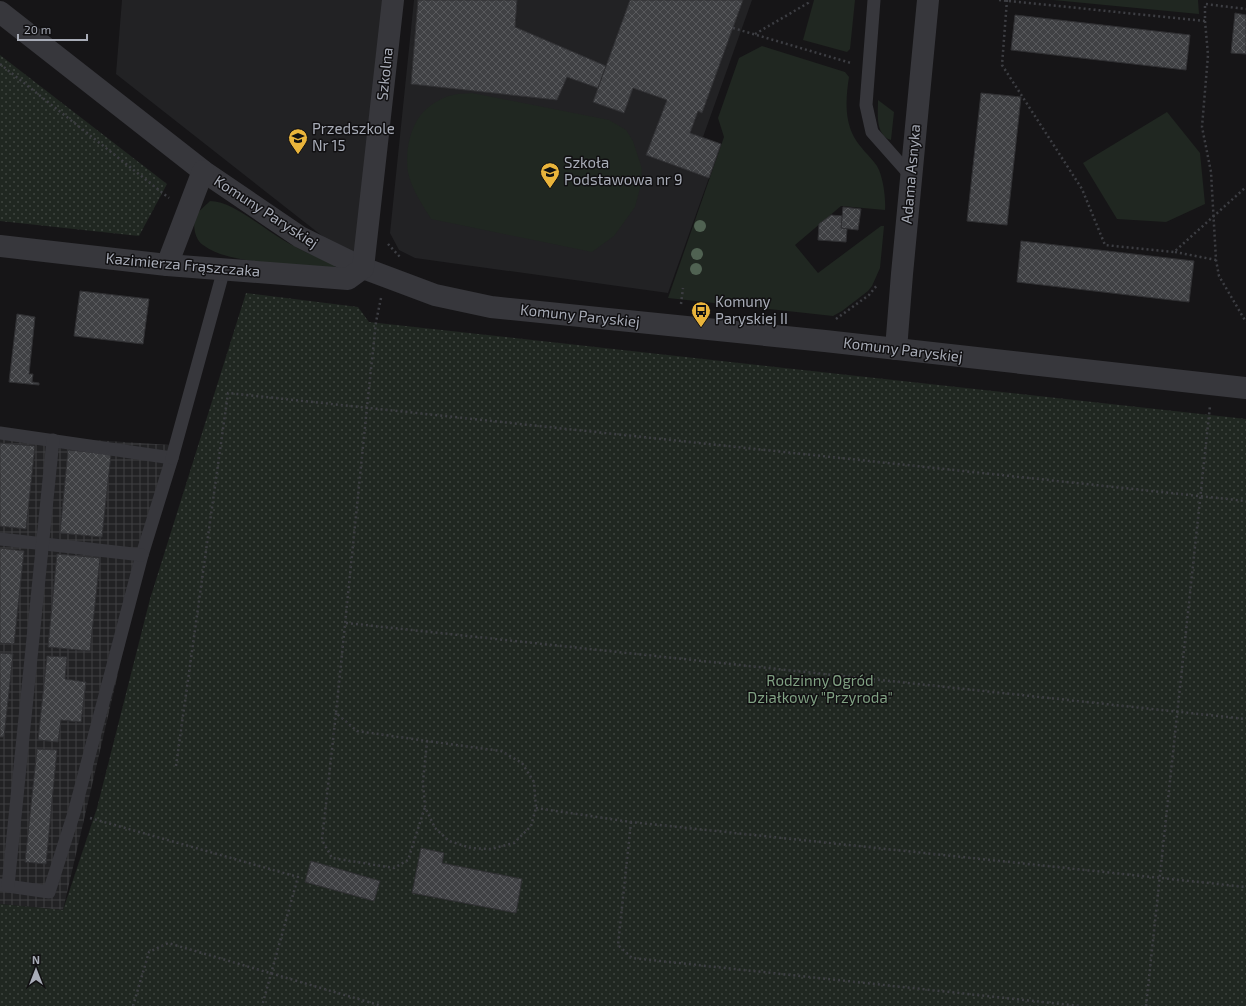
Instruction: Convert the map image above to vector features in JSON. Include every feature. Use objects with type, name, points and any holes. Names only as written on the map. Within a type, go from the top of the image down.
[{"type":"street","name":"Szkolna","points":[[363,268],[393,0]]},
{"type":"street","name":"Adama Asnyka","points":[[896,349],[928,0]]},
{"type":"street","name":"Komuny Paryskiej","points":[[0,12],[203,170],[300,237],[363,268],[435,294],[491,307],[825,341],[1246,388]]},
{"type":"street","points":[[167,265],[203,170]]},
{"type":"street","name":"Kazimierza Frąszczaka","points":[[0,246],[167,265],[348,279],[363,268]]},
{"type":"lane","points":[[0,5],[1,0]]},
{"type":"lane","points":[[874,0],[866,105],[872,132],[911,176]]},
{"type":"lane","points":[[53,440],[43,543],[4,885],[49,892],[74,813],[142,555],[172,458],[224,269]]},
{"type":"lane","points":[[0,433],[172,458]]},
{"type":"lane","points":[[0,539],[142,555]]},
{"type":"path","points":[[755,34],[808,3],[809,0]]},
{"type":"path","points":[[999,0],[1204,21]]},
{"type":"path","points":[[1007,0],[1002,65],[1082,189],[1105,244],[1174,252],[1216,260]]},
{"type":"path","points":[[1246,9],[1204,4],[1204,21],[1208,55],[1202,127],[1211,172],[1216,260],[1220,276],[1246,322]]},
{"type":"path","points":[[733,28],[852,63],[855,67]]},
{"type":"path","points":[[0,64],[162,192]]},
{"type":"path","points":[[1174,252],[1246,187]]},
{"type":"path","points":[[386,242],[401,258]]},
{"type":"path","points":[[831,320],[835,320],[869,295],[879,283]]},
{"type":"path","points":[[683,288],[681,305],[688,306]]},
{"type":"path","points":[[376,322],[366,407],[346,623],[322,840],[332,858],[394,868],[408,860],[425,807],[424,782],[427,740]]},
{"type":"path","points":[[176,766],[228,393],[1246,501]]},
{"type":"path","points":[[1146,1006],[1209,415]]},
{"type":"path","points":[[346,623],[1246,719]]},
{"type":"path","points":[[336,713],[357,731],[501,751],[522,763],[534,782],[536,808],[531,826],[514,843],[491,849],[471,848],[449,841],[435,828],[425,807]]},
{"type":"path","points":[[536,808],[631,822],[1246,887]]},
{"type":"path","points":[[93,818],[298,877],[262,1006]]},
{"type":"path","points":[[631,822],[618,945],[632,958],[1080,1006]]},
{"type":"path","points":[[134,1006],[149,952],[168,943],[382,1006]]},
{"type":"shaded area","name":"Przedszkole Nr 15","points":[[122,0],[393,0],[363,268],[116,74]]},
{"type":"shaded area","name":"Szkoła Podstawowa nr 9","points":[[414,0],[752,0],[703,137],[721,144],[668,293],[415,258],[399,250],[390,233]]},
{"type":"shaded area","points":[[0,434],[171,445],[63,910],[0,904]]},
{"type":"green space","points":[[814,0],[855,0],[850,49],[847,52],[803,40]]},
{"type":"green space","points":[[1053,0],[1198,0],[1199,14]]},
{"type":"green space","points":[[762,46],[845,72],[849,77],[847,92],[847,115],[851,130],[859,145],[877,166],[881,175],[885,210],[841,206],[795,245],[818,273],[881,226],[884,226],[880,268],[872,286],[868,291],[842,311],[833,316],[668,298],[724,137],[718,118],[739,58]]},
{"type":"green space","points":[[0,55],[167,184],[139,236],[0,221]]},
{"type":"green space","points":[[472,93],[609,120],[626,130],[633,141],[642,169],[640,188],[635,207],[614,236],[592,252],[431,219],[412,185],[408,172],[407,158],[413,128],[423,112],[431,105],[449,96]]},
{"type":"green space","points":[[878,100],[894,112],[891,140],[882,134],[878,123]]},
{"type":"green space","points":[[1167,112],[1200,153],[1205,204],[1166,222],[1117,219],[1083,163]]},
{"type":"green space","points":[[210,201],[228,205],[287,242],[307,253],[335,265],[335,270],[240,259],[211,250],[200,243],[194,228],[197,215]]},
{"type":"green space","name":"Rodzinny Ogród Działkowy \"Przyroda\"","points":[[246,293],[358,307],[369,322],[1246,419],[1246,1006],[0,1006],[0,904],[63,910],[97,808],[150,599]]},
{"type":"building","points":[[418,0],[517,0],[515,27],[606,66],[598,88],[567,77],[557,100],[411,84]]},
{"type":"building","points":[[630,0],[743,0],[702,113],[698,111],[690,133],[721,144],[709,178],[646,155],[667,100],[633,88],[624,113],[593,102]]},
{"type":"building","points":[[1235,13],[1246,15],[1246,54],[1231,53]]},
{"type":"building","points":[[1015,15],[1190,35],[1186,70],[1011,50]]},
{"type":"building","points":[[981,93],[1021,97],[1007,225],[967,221]]},
{"type":"building","points":[[843,207],[861,209],[858,230],[841,228]]},
{"type":"building","points":[[831,215],[842,216],[841,228],[847,229],[846,242],[818,240],[819,224]]},
{"type":"building","points":[[1021,241],[1194,261],[1189,302],[1017,282]]},
{"type":"building","points":[[80,291],[149,299],[143,344],[74,336]]},
{"type":"building","points":[[17,314],[35,317],[29,374],[33,374],[32,382],[39,383],[39,385],[9,382]]},
{"type":"building","points":[[0,443],[35,446],[26,529],[0,526]]},
{"type":"building","points":[[68,450],[111,454],[102,537],[60,533]]},
{"type":"building","points":[[0,548],[24,551],[14,644],[0,643]]},
{"type":"building","points":[[57,554],[100,558],[90,651],[48,647]]},
{"type":"building","points":[[0,653],[13,654],[4,737],[0,737]]},
{"type":"building","points":[[47,656],[67,657],[65,679],[86,682],[81,722],[61,720],[58,742],[38,740]]},
{"type":"building","points":[[37,749],[57,750],[46,864],[25,862]]},
{"type":"building","points":[[421,848],[444,853],[442,863],[522,879],[516,913],[412,893]]},
{"type":"building","points":[[311,861],[380,881],[374,901],[305,882]]},
{"type":"place","name":"Przedszkole Nr 15","points":[[298,155]]},
{"type":"place","name":"Szkoła Podstawowa nr 9","points":[[550,189]]},
{"type":"place","name":"Komuny Paryskiej II","points":[[701,328]]}]
